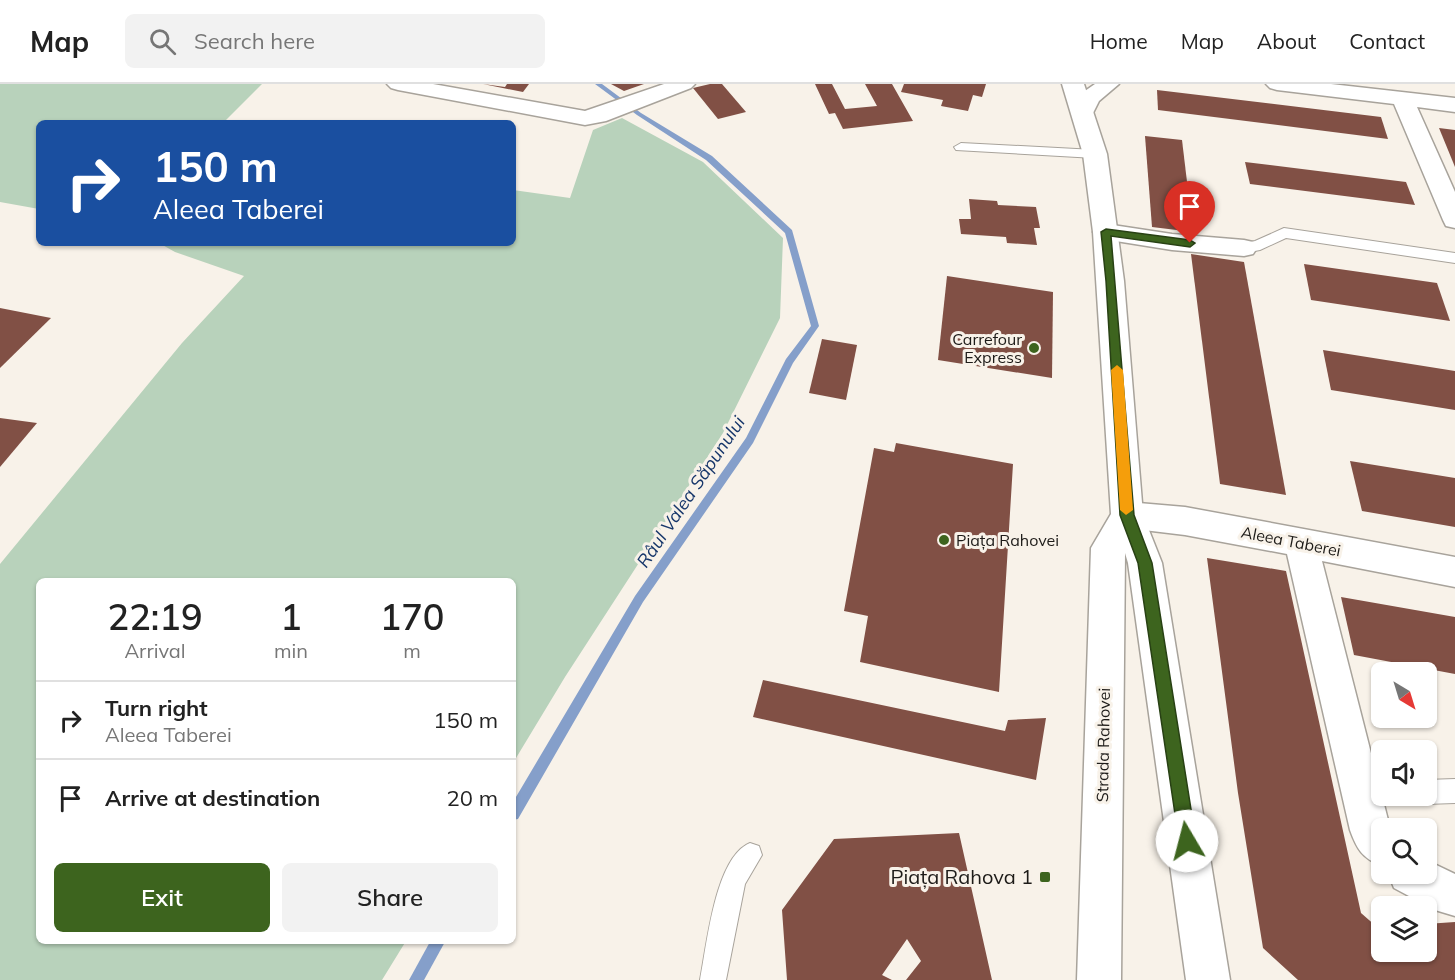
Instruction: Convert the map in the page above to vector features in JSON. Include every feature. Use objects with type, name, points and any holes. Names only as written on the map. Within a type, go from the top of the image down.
[{"type":"street","points":[[398,84],[486,98],[573,116],[598,116],[684,84]]},
{"type":"street","points":[[1074,84],[1095,154],[1106,232],[1127,515],[1145,563],[1208,980]]},
{"type":"street","points":[[1083,112],[1090,98],[1108,84]]},
{"type":"street","points":[[1282,84],[1455,105]]},
{"type":"street","points":[[1402,98],[1455,220]]},
{"type":"street","points":[[1106,232],[1172,242],[1244,248]]},
{"type":"street","name":"Aleea Taberei","points":[[1127,515],[1185,521],[1455,572]]},
{"type":"street","name":"Strada Rahovei","points":[[1099,980],[1108,548],[1127,515]]},
{"type":"street","points":[[1301,543],[1371,791]]},
{"type":"street","points":[[1371,806],[1371,831]]},
{"type":"street","points":[[1430,884],[1450,895],[1455,895]]},
{"type":"lane","points":[[962,147],[1095,154]]},
{"type":"lane","points":[[1244,248],[1258,247],[1284,233],[1455,258]]},
{"type":"lane","points":[[1437,792],[1455,791]]},
{"type":"lane","points":[[713,980],[733,879],[750,855]]},
{"type":"green space","points":[[0,84],[262,84],[226,120],[36,120],[36,208],[0,202]]},
{"type":"green space","points":[[622,118],[703,162],[783,238],[780,318],[723,433],[565,677],[516,758],[516,578],[36,578],[36,944],[404,944],[382,980],[0,980],[0,564],[182,343],[244,276],[175,252],[164,246],[516,246],[516,190],[570,198],[593,130]]},
{"type":"building","points":[[483,84],[505,87],[507,84],[529,84],[523,92]]},
{"type":"building","points":[[611,84],[644,84],[624,91]]},
{"type":"building","points":[[722,84],[746,112],[718,119],[693,88]]},
{"type":"building","points":[[815,84],[832,84],[845,109],[877,106],[865,84],[892,84],[913,121],[843,129],[835,113],[829,114]]},
{"type":"building","points":[[904,84],[986,84],[982,97],[973,95],[968,111],[941,106],[943,100],[901,92]]},
{"type":"building","points":[[1157,90],[1381,117],[1388,139],[1158,110]]},
{"type":"building","points":[[1439,128],[1455,130],[1455,167]]},
{"type":"building","points":[[1145,136],[1182,140],[1193,232],[1152,227]]},
{"type":"building","points":[[1245,162],[1406,182],[1415,205],[1250,184]]},
{"type":"building","points":[[969,199],[997,201],[998,205],[1036,207],[1040,228],[1034,228],[1037,245],[1007,243],[1006,237],[961,234],[959,219],[971,219]]},
{"type":"building","points":[[1191,254],[1244,262],[1286,495],[1220,484]]},
{"type":"building","points":[[1304,264],[1437,283],[1450,321],[1311,300]]},
{"type":"building","points":[[947,276],[1053,292],[1052,378],[938,360]]},
{"type":"building","points":[[0,308],[51,318],[0,368]]},
{"type":"building","points":[[822,339],[857,345],[846,400],[809,393]]},
{"type":"building","points":[[1323,350],[1455,371],[1455,410],[1331,390]]},
{"type":"building","points":[[0,418],[37,423],[0,467]]},
{"type":"building","name":"Piața Rahovei","points":[[896,443],[1013,464],[999,692],[860,662],[868,616],[844,611],[874,448],[894,452]]},
{"type":"building","points":[[1350,461],[1455,478],[1455,527],[1362,511]]},
{"type":"building","points":[[1207,558],[1286,571],[1361,913],[1371,922],[1371,962],[1437,962],[1437,923],[1455,922],[1455,980],[1298,980],[1263,948],[1238,793]]},
{"type":"building","points":[[1341,597],[1455,617],[1455,674],[1437,671],[1437,662],[1391,662],[1354,655]]},
{"type":"building","points":[[763,680],[1005,731],[1008,720],[1046,718],[1036,780],[753,717]]},
{"type":"building","points":[[959,833],[992,980],[906,980],[921,961],[907,939],[882,975],[892,980],[787,980],[782,910],[834,839]]},
{"type":"waterway","name":"Râul Valea Săpunului","points":[[516,809],[639,599],[750,440],[789,361],[815,326],[789,232],[709,158],[639,114],[598,84]]},
{"type":"waterway","name":"Râul Valea Săpunului","points":[[416,980],[437,944]]},
{"type":"slow traffic","points":[[1117,370],[1126,510]]},
{"type":"place","name":"Carrefour Express","points":[[1034,348]]},
{"type":"place","name":"Piața Rahovei","points":[[944,540]]},
{"type":"place","name":"Piața Rahova 1","points":[[1045,877]]},
{"type":"route","points":[[1187,841],[1145,563],[1127,515],[1106,232],[1190,243]]}]
